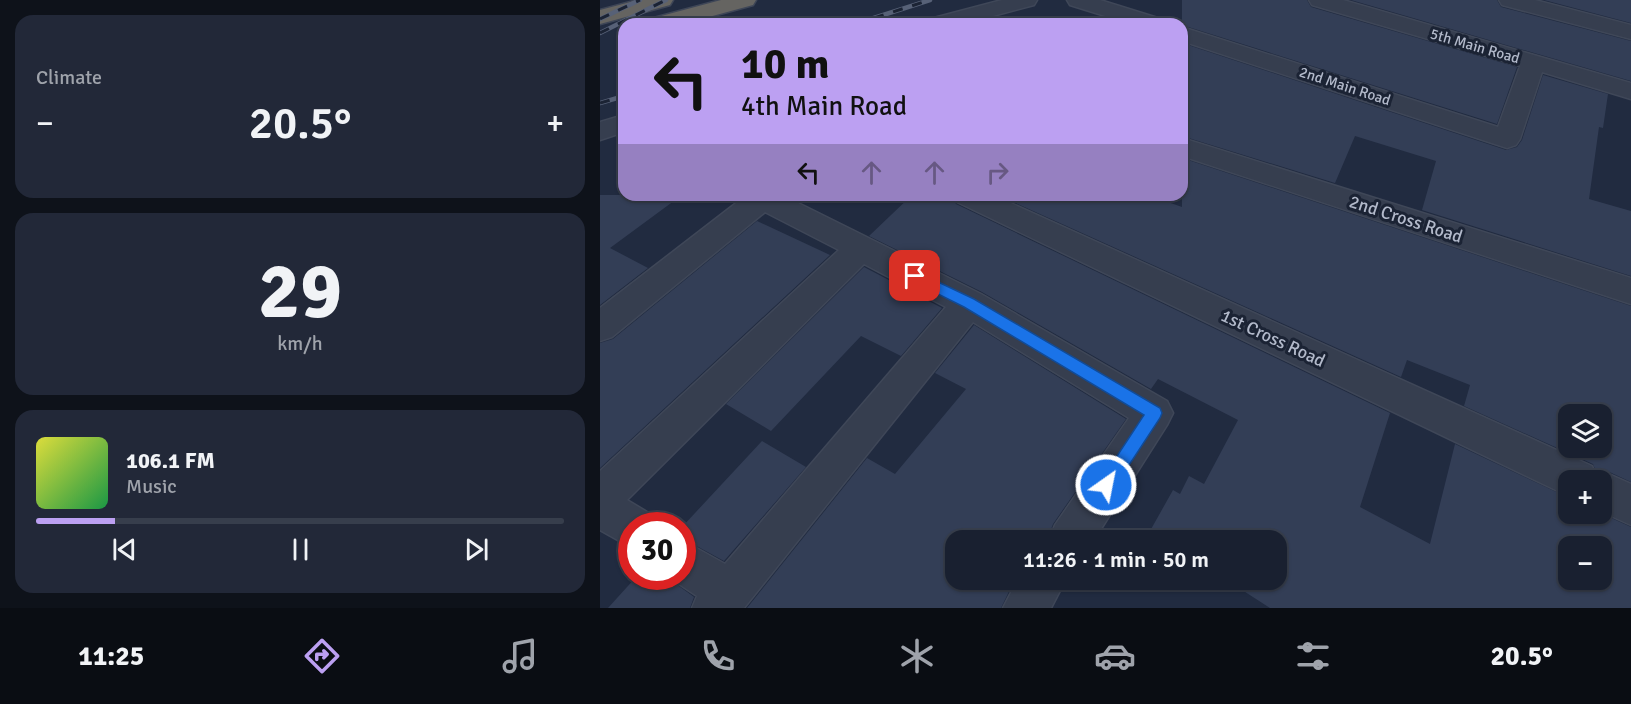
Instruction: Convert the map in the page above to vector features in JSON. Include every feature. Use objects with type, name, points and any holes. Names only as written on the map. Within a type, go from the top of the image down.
[{"type":"highway","points":[[600,17],[662,0]]},
{"type":"highway","points":[[680,18],[745,0]]},
{"type":"street","points":[[960,18],[1026,0]]},
{"type":"street","points":[[1078,0],[1134,18]]},
{"type":"street","name":"5th Main Road","points":[[1320,0],[1631,91]]},
{"type":"street","points":[[1510,0],[1631,32]]},
{"type":"street","name":"2nd Main Road","points":[[1188,35],[1507,139],[1533,62]]},
{"type":"street","points":[[600,131],[618,125]]},
{"type":"street","name":"2nd Cross Road","points":[[1188,149],[1631,291]]},
{"type":"street","points":[[600,327],[755,201]]},
{"type":"street","points":[[768,201],[969,303],[1154,413],[1077,530]]},
{"type":"street","name":"1st Cross Road","points":[[981,201],[1558,471]]},
{"type":"street","points":[[600,498],[861,248]]},
{"type":"street","points":[[696,575],[722,600],[969,303]]},
{"type":"street","points":[[1612,496],[1631,505]]},
{"type":"street","points":[[600,506],[618,518]]},
{"type":"street","points":[[1025,608],[1037,590]]},
{"type":"building","points":[[1182,0],[1307,0],[1311,7],[1517,67],[1497,124],[1188,27],[1188,18],[1182,18]]},
{"type":"building","points":[[1351,0],[1497,0],[1501,7],[1631,41],[1631,81]]},
{"type":"building","points":[[1544,0],[1631,0],[1631,23]]},
{"type":"building","points":[[1188,45],[1506,150],[1517,147],[1522,140],[1543,75],[1608,94],[1603,128],[1599,127],[1589,199],[1631,211],[1631,276],[1422,210],[1436,161],[1355,136],[1335,183],[1188,138]]},
{"type":"building","points":[[1188,160],[1631,306],[1631,482],[1612,473],[1612,470],[1596,470],[1593,464],[1580,458],[1612,458],[1612,404],[1558,404],[1558,448],[1464,406],[1470,385],[1407,360],[1401,377],[1011,201],[1165,201],[1182,207],[1182,201],[1188,201]]},
{"type":"building","points":[[600,195],[618,195],[618,201],[674,201],[610,248],[648,268],[600,305]]},
{"type":"building","points":[[906,201],[954,201],[956,204],[1390,413],[1360,507],[1430,544],[1455,444],[1558,493],[1558,524],[1612,524],[1612,518],[1631,527],[1631,608],[1270,608],[1242,590],[1287,590],[1287,530],[1151,530],[1173,490],[1180,494],[1189,476],[1204,484],[1238,420],[1158,379],[1151,389],[982,292],[869,236]]},
{"type":"building","points":[[757,221],[830,255],[600,468],[600,343],[613,339]]},
{"type":"building","points":[[864,267],[942,308],[901,356],[861,336],[771,431],[726,404]]},
{"type":"building","points":[[974,325],[1126,419],[1051,530],[945,530],[945,590],[1010,590],[1001,608],[747,608],[867,458],[895,474],[966,389],[935,373]]},
{"type":"building","points":[[762,441],[806,467],[724,561],[696,546],[696,512]]},
{"type":"building","points":[[624,590],[684,590],[694,597],[690,608],[608,608]]},
{"type":"railway","points":[[600,19],[640,0]]},
{"type":"railway","points":[[630,18],[666,0]]},
{"type":"railway","points":[[874,18],[930,0]]},
{"type":"railway","points":[[600,33],[618,24]]},
{"type":"railway","points":[[600,103],[618,98]]},
{"type":"route","points":[[915,276],[969,303],[1154,413],[1106,485]]}]
